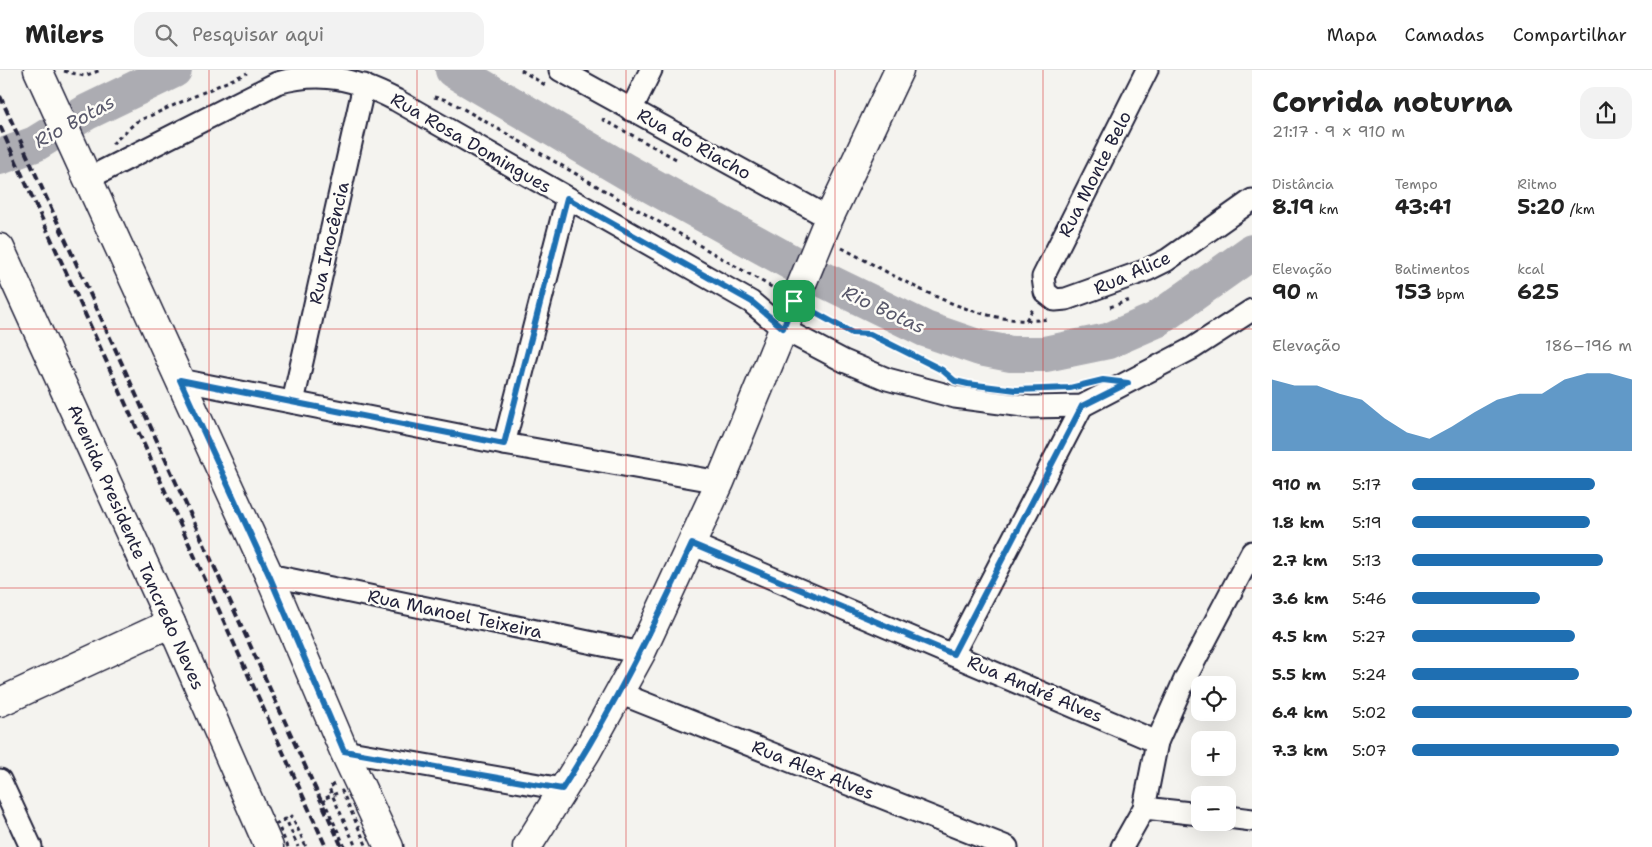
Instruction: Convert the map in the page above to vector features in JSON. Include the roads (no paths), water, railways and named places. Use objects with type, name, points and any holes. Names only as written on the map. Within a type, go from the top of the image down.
[{"type":"main road","points":[[38,70],[269,575],[344,751],[389,847]]},
{"type":"main road","points":[[527,847],[641,653],[720,482],[822,234],[899,70]]},
{"type":"main road","name":"Avenida Presidente Tancredo Neves","points":[[0,248],[171,623],[269,847]]},
{"type":"main road","points":[[0,702],[171,623]]},
{"type":"street","points":[[631,110],[651,70]]},
{"type":"street","name":"Rua Monte Belo","points":[[1043,277],[1147,70]]},
{"type":"street","name":"Rua Rosa Domingues","points":[[84,168],[292,77],[323,74],[350,79],[396,100],[752,302],[783,328],[844,361],[887,379],[955,397],[1030,407],[1082,406]]},
{"type":"street","name":"Rua do Riacho","points":[[557,80],[631,110],[822,234]]},
{"type":"street","name":"Rua Inocência","points":[[293,402],[364,85]]},
{"type":"street","points":[[504,444],[567,198]]},
{"type":"street","name":"Rua Alice","points":[[1043,277],[1045,292],[1055,300],[1066,299],[1095,290],[1167,260],[1252,200]]},
{"type":"street","points":[[953,654],[1082,406],[1192,348],[1252,310]]},
{"type":"street","points":[[180,380],[504,444],[720,482]]},
{"type":"street","name":"Rua André Alves","points":[[692,544],[1157,742]]},
{"type":"street","points":[[1122,847],[1144,808],[1157,742],[1186,677],[1252,552]]},
{"type":"street","name":"Rua Manoel Teixeira","points":[[269,575],[641,653]]},
{"type":"street","name":"Rua Alex Alves","points":[[619,693],[1006,847]]},
{"type":"street","points":[[344,751],[562,789]]},
{"type":"street","points":[[0,780],[31,847]]},
{"type":"street","points":[[1144,808],[1191,813]]},
{"type":"street","points":[[1236,818],[1252,820]]},
{"type":"waterway","name":"Rio Botas","points":[[0,157],[35,144],[87,112],[174,70]]},
{"type":"waterway","name":"Rio Botas","points":[[453,70],[627,172],[814,275],[925,329],[980,348],[1011,354],[1045,354],[1108,341],[1156,320],[1252,252]]},
{"type":"railway","points":[[0,96],[342,847]]},
{"type":"railway","points":[[0,126],[326,847]]}]
